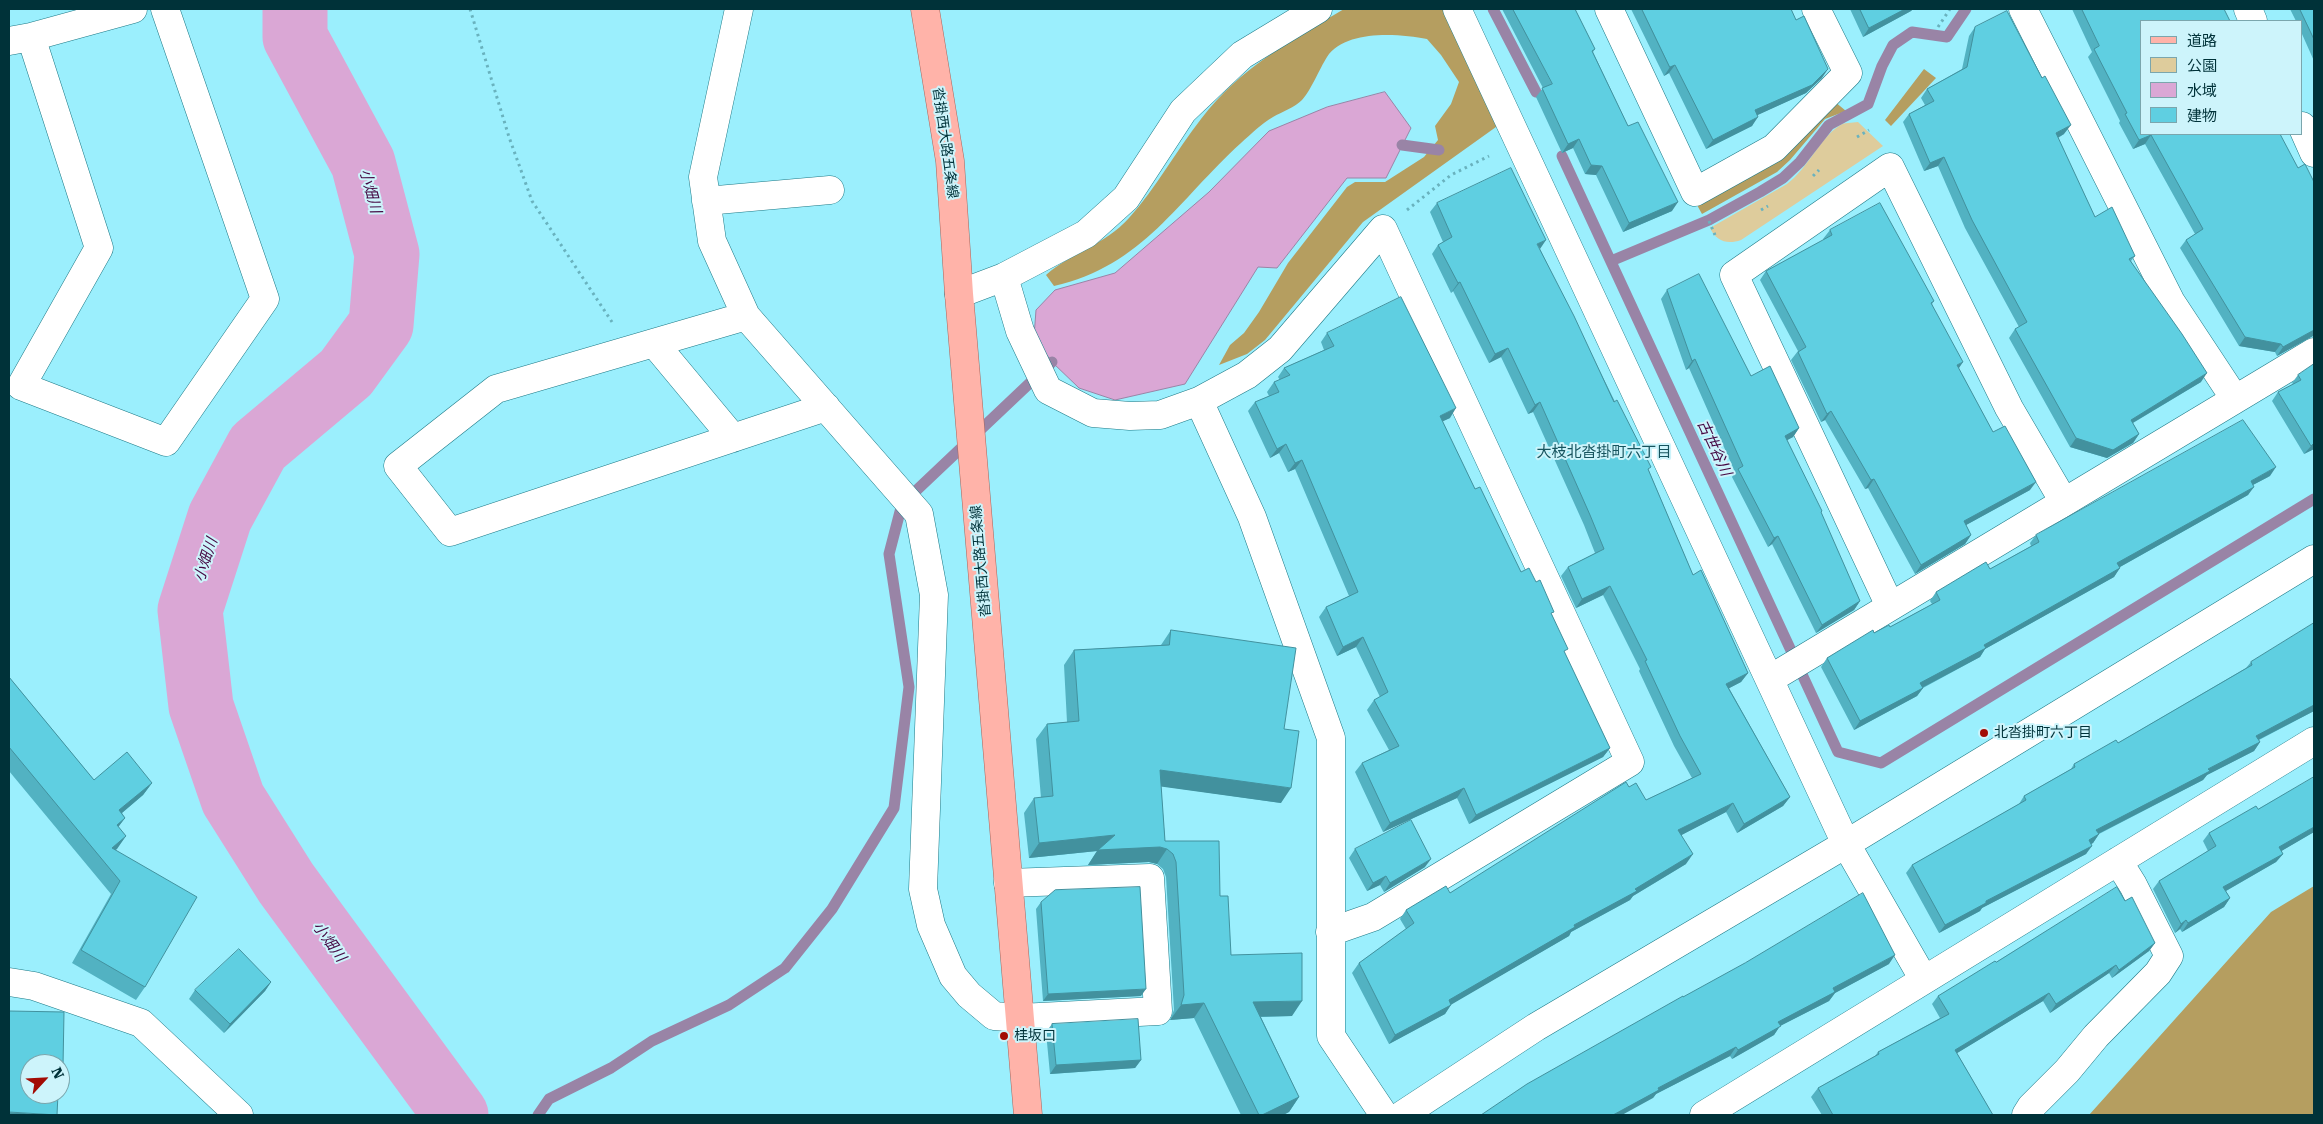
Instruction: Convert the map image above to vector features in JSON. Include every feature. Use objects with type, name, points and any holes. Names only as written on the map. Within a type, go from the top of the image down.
[{"type":"main road","name":"沓掛西大路五条線","points":[[924,9],[950,161],[959,294],[1028,1115]]},
{"type":"street","points":[[133,9],[20,40],[99,248],[21,386],[166,442],[265,299],[165,9]]},
{"type":"street","points":[[740,9],[703,177],[712,241],[746,316],[919,514],[934,594],[923,890],[931,925],[953,976],[969,995],[994,1016],[1020,1018],[1158,1011],[1150,878],[1008,883]]},
{"type":"street","points":[[959,294],[1004,277],[1086,234],[1126,198],[1183,111],[1242,54],[1318,9]]},
{"type":"street","points":[[1457,9],[1519,142],[1778,674],[1846,844],[1924,980]]},
{"type":"street","points":[[1608,9],[1695,192],[1774,148],[1848,73],[1816,9]]},
{"type":"street","points":[[2023,9],[2170,302],[2235,399]]},
{"type":"street","points":[[2303,128],[2314,153]]},
{"type":"street","points":[[1890,606],[1734,276],[1890,167],[2009,408],[2064,502]]},
{"type":"street","points":[[706,201],[830,190]]},
{"type":"street","points":[[1004,277],[1020,331],[1048,390],[1093,412],[1130,416],[1160,414],[1198,401],[1247,375],[1280,349],[1384,229],[1630,762],[1372,917],[1330,932]]},
{"type":"street","points":[[746,316],[496,389],[398,466],[450,532],[826,407]]},
{"type":"street","points":[[641,347],[733,438]]},
{"type":"street","points":[[1778,674],[2314,352]]},
{"type":"street","points":[[1198,401],[1252,516],[1331,738],[1331,1036],[1384,1115]]},
{"type":"street","points":[[1402,1115],[1536,1027],[1846,844],[2314,559]]},
{"type":"street","points":[[1704,1115],[2314,742]]},
{"type":"street","points":[[2026,1115],[2031,1107],[2067,1071],[2096,1036],[2158,973],[2169,956],[2133,885],[2118,861]]},
{"type":"street","points":[[9,982],[34,986],[141,1023],[234,1114]]},
{"type":"path","points":[[470,9],[508,137],[532,202],[607,313],[641,347]]},
{"type":"path","points":[[1938,27],[1950,9]]},
{"type":"path","points":[[1857,137],[1869,130]]},
{"type":"path","points":[[1384,229],[1450,175],[1519,142]]},
{"type":"path","points":[[1813,176],[1819,170]]},
{"type":"path","points":[[1761,210],[1768,206]]},
{"type":"green space","points":[[1858,122],[1883,146],[1741,240],[1727,242],[1715,236],[1710,228],[1787,184],[1801,170],[1832,131],[1846,123]]},
{"type":"shaded area","points":[[1344,9],[1447,9],[1496,116],[1496,127],[1363,222],[1265,340],[1247,354],[1219,365],[1230,345],[1244,333],[1259,312],[1288,263],[1347,187],[1355,182],[1385,182],[1424,157],[1438,140],[1435,126],[1451,104],[1459,82],[1441,55],[1427,39],[1388,35],[1360,38],[1347,42],[1336,48],[1327,57],[1302,100],[1252,133],[1178,208],[1136,247],[1112,263],[1085,276],[1054,286],[1046,275],[1067,260],[1110,235],[1129,218],[1201,119],[1232,85],[1285,44]]},
{"type":"shaded area","points":[[1924,69],[1936,78],[1891,126],[1885,120]]},
{"type":"shaded area","points":[[1834,101],[1846,111],[1825,119],[1790,160],[1777,172],[1702,214],[1697,205],[1749,177]]},
{"type":"shaded area","points":[[2314,886],[2314,1115],[2089,1115],[2271,912]]},
{"type":"water","points":[[1385,92],[1411,128],[1386,178],[1347,178],[1277,268],[1258,267],[1185,384],[1115,400],[1079,388],[1052,362],[1034,337],[1036,310],[1055,290],[1115,273],[1209,192],[1269,131],[1327,107]]},
{"type":"building","points":[[1513,9],[1575,9],[1595,49],[1592,51],[1628,126],[1638,122],[1678,202],[1629,223],[1602,166],[1591,165],[1579,139],[1568,144],[1542,88],[1552,84]]},
{"type":"building","points":[[1642,9],[1791,9],[1796,20],[1804,16],[1828,69],[1812,85],[1755,110],[1758,117],[1713,140],[1675,65],[1670,67]]},
{"type":"building","points":[[1860,9],[1905,9],[1869,28]]},
{"type":"building","points":[[2082,9],[2224,9],[2230,20],[2140,20],[2140,135],[2151,135],[2139,140],[2094,49],[2099,46]]},
{"type":"building","points":[[2300,9],[2314,9],[2314,39]]},
{"type":"building","points":[[2007,11],[2042,78],[2045,76],[2071,125],[2056,133],[2095,217],[2112,207],[2135,256],[2129,259],[2207,373],[2131,420],[2139,434],[2113,450],[2076,438],[2015,329],[2027,322],[1972,220],[1944,157],[1930,163],[1909,114],[1934,101],[1927,89],[1967,67],[1975,27]]},
{"type":"building","points":[[2151,135],[2281,135],[2298,168],[2305,164],[2314,182],[2314,330],[2283,347],[2281,344],[2245,337],[2186,240],[2203,229]]},
{"type":"building","points":[[1511,168],[1546,240],[1537,244],[1574,316],[1614,402],[1617,400],[1651,467],[1648,469],[1693,575],[1701,570],[1748,673],[1726,684],[1790,797],[1744,824],[1733,803],[1678,830],[1693,854],[1635,889],[1637,891],[1574,925],[1575,927],[1449,1000],[1451,1005],[1395,1035],[1359,963],[1414,923],[1406,910],[1446,886],[1450,893],[1626,782],[1629,787],[1636,783],[1646,800],[1701,774],[1680,736],[1645,661],[1647,660],[1610,586],[1582,599],[1568,567],[1604,549],[1540,402],[1535,405],[1508,348],[1495,354],[1460,282],[1458,283],[1438,245],[1452,237],[1437,203]]},
{"type":"building","points":[[1880,203],[1934,301],[1931,303],[1963,362],[1957,365],[1993,432],[2005,426],[2036,482],[1964,521],[1971,535],[1921,565],[1874,479],[1871,480],[1831,411],[1827,414],[1798,352],[1806,347],[1766,271],[1832,235],[1830,230]]},
{"type":"building","points":[[1699,274],[1751,376],[1770,366],[1799,428],[1785,436],[1822,511],[1860,601],[1822,625],[1778,536],[1774,538],[1738,469],[1743,466],[1695,359],[1692,361],[1667,290]]},
{"type":"building","points":[[1401,297],[1456,408],[1440,416],[1475,489],[1480,487],[1521,572],[1529,568],[1536,582],[1540,580],[1554,612],[1551,613],[1568,649],[1564,651],[1610,748],[1476,815],[1464,788],[1390,823],[1362,763],[1399,746],[1374,700],[1388,692],[1363,637],[1343,647],[1326,607],[1358,592],[1302,460],[1295,463],[1286,444],[1277,449],[1255,402],[1279,392],[1274,382],[1290,375],[1284,368],[1334,346],[1327,333]]},
{"type":"building","points":[[2314,364],[2314,443],[2311,446],[2278,392],[2301,380],[2298,375]]},
{"type":"building","points":[[2243,420],[2276,467],[2251,481],[2254,487],[2117,563],[2120,568],[1984,645],[1986,648],[1920,683],[1923,688],[1860,721],[1827,658],[1873,630],[1874,633],[1889,625],[1890,627],[1940,600],[1936,592],[1986,562],[1990,569],[2039,542],[2036,535]]},
{"type":"building","points":[[2314,623],[2314,705],[2256,736],[2260,742],[2208,769],[2210,771],[2096,830],[2099,834],[2089,840],[2092,846],[1986,901],[1986,903],[1945,925],[1912,865],[2026,800],[2024,796],[2075,767],[2074,764],[2116,740],[2118,743],[2252,665],[2251,662]]},
{"type":"building","points":[[1171,630],[1296,648],[1284,729],[1299,731],[1291,788],[1160,770],[1165,841],[1219,841],[1220,896],[1228,896],[1231,955],[1302,953],[1302,1001],[1253,1002],[1299,1097],[1262,1115],[1259,1115],[1204,1003],[1181,1005],[1184,995],[1176,862],[1173,854],[1167,849],[1160,847],[1098,850],[1115,835],[1039,843],[1034,798],[1053,796],[1047,724],[1079,721],[1074,650],[1169,645]]},
{"type":"building","points":[[9,677],[94,780],[127,752],[152,783],[119,810],[125,818],[117,825],[126,836],[112,848],[197,897],[145,987],[81,950],[120,881],[9,747]]},
{"type":"building","points":[[2314,777],[2314,827],[2279,847],[2283,854],[2223,887],[2230,898],[2188,923],[2186,920],[2181,924],[2159,881],[2216,846],[2209,833],[2256,806],[2258,809]]},
{"type":"building","points":[[1411,820],[1431,859],[1390,883],[1386,876],[1373,883],[1355,849]]},
{"type":"building","points":[[1140,887],[1146,989],[1048,994],[1041,902],[1055,890]]},
{"type":"building","points":[[2117,887],[2125,901],[2132,897],[2155,943],[2119,970],[2116,965],[2056,1004],[2049,993],[1955,1050],[1993,1115],[1833,1115],[1818,1088],[1879,1054],[1878,1052],[1949,1014],[1938,996]]},
{"type":"building","points":[[1863,893],[1895,955],[1833,988],[1835,992],[1778,1022],[1781,1026],[1738,1050],[1736,1047],[1658,1088],[1659,1090],[1613,1115],[1481,1115],[1527,1084],[1745,963]]},
{"type":"building","points":[[239,949],[271,982],[230,1024],[195,990]]},
{"type":"building","points":[[9,1011],[64,1012],[63,1054],[20,1054],[20,1104],[58,1104],[57,1115],[9,1112]]},
{"type":"building","points":[[1138,1019],[1141,1060],[1056,1065],[1052,1024]]},
{"type":"waterway","name":"小畑川","points":[[295,9],[295,37],[363,163],[387,254],[381,325],[346,373],[258,447],[220,517],[190,610],[201,706],[233,799],[286,883],[456,1115]]},
{"type":"waterway","points":[[1493,9],[1536,92]]},
{"type":"waterway","points":[[1611,261],[1709,220],[1783,178],[1800,162],[1829,125],[1868,104],[1882,66],[1893,45],[1912,32],[1947,37],[1966,9]]},
{"type":"waterway","points":[[1402,145],[1439,150]]},
{"type":"waterway","name":"古世谷川","points":[[1562,156],[1838,752],[1881,763],[2314,499]]},
{"type":"waterway","points":[[538,1115],[549,1099],[611,1068],[652,1041],[729,1005],[785,968],[832,909],[894,808],[909,687],[889,554],[902,504],[1052,362]]},
{"type":"place","name":"北沓掛町六丁目","points":[[1984,733]]},
{"type":"place","name":"桂坂口","points":[[1004,1036]]},
{"type":"district","name":"大枝北沓掛町六丁目","points":[[1604,453]]}]
